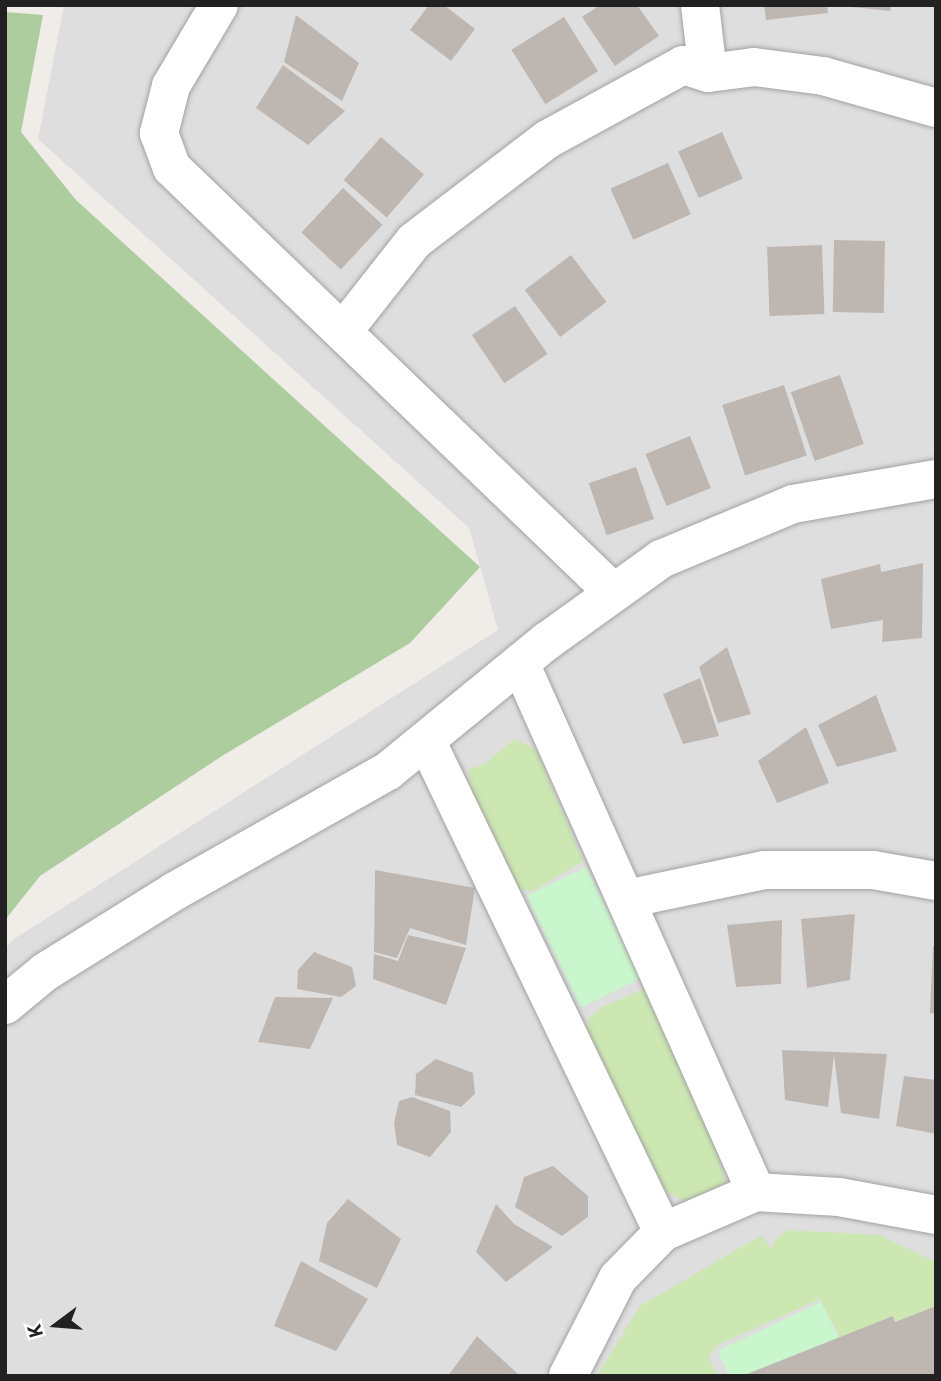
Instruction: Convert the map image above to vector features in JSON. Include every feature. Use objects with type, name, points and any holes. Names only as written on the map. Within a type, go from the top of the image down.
[{"type":"street","points":[[219,5],[171,86],[159,133],[172,167],[614,593]]},
{"type":"street","points":[[699,5],[708,74]]},
{"type":"street","points":[[344,330],[414,242],[548,139],[683,65],[708,74],[754,67],[823,76],[936,108]]},
{"type":"street","points":[[5,1005],[45,972],[175,891],[388,771],[520,663],[661,559],[793,504],[936,479]]},
{"type":"street","points":[[520,663],[756,1192]]},
{"type":"street","points":[[426,740],[663,1232]]},
{"type":"street","points":[[626,899],[765,870],[873,870],[936,881]]},
{"type":"street","points":[[568,1376],[618,1278],[663,1232],[756,1192],[839,1197],[936,1215]]},
{"type":"shaded area","points":[[64,5],[936,5],[936,1376],[5,1376],[5,949],[14,939],[498,630],[469,528],[38,139]]},
{"type":"green space","points":[[5,12],[43,15],[21,132],[76,200],[480,567],[410,643],[222,756],[40,876],[5,920]]},
{"type":"green space","points":[[514,739],[536,749],[583,861],[534,891],[511,889],[478,815],[468,770],[486,763]]},
{"type":"green space","points":[[586,867],[640,978],[581,1007],[527,896]]},
{"type":"green space","points":[[646,988],[710,1126],[727,1186],[705,1199],[684,1201],[651,1183],[586,1032],[589,1018],[600,1008]]},
{"type":"green space","points":[[789,1230],[879,1235],[936,1262],[936,1305],[845,1346],[820,1299],[716,1346],[708,1357],[718,1376],[597,1376],[640,1306],[762,1235],[771,1249],[777,1237]]},
{"type":"green space","points":[[821,1302],[842,1344],[773,1376],[729,1376],[718,1351]]},
{"type":"building","points":[[429,5],[444,5],[475,29],[451,61],[410,30]]},
{"type":"building","points":[[600,5],[637,5],[659,36],[615,66],[582,17]]},
{"type":"building","points":[[764,5],[827,5],[828,13],[766,20]]},
{"type":"building","points":[[852,5],[891,5],[890,11]]},
{"type":"building","points":[[296,15],[359,63],[342,101],[284,62]]},
{"type":"building","points":[[564,17],[598,71],[545,104],[511,50]]},
{"type":"building","points":[[283,65],[345,111],[308,145],[256,108]]},
{"type":"building","points":[[722,132],[743,179],[699,198],[678,152]]},
{"type":"building","points":[[381,137],[424,174],[387,217],[344,180]]},
{"type":"building","points":[[668,163],[691,214],[633,240],[610,189]]},
{"type":"building","points":[[343,188],[382,225],[341,269],[301,233]]},
{"type":"building","points":[[834,240],[885,241],[884,313],[833,312]]},
{"type":"building","points":[[822,245],[824,314],[769,316],[767,247]]},
{"type":"building","points":[[571,255],[607,302],[560,337],[525,290]]},
{"type":"building","points":[[515,306],[547,354],[504,383],[472,335]]},
{"type":"building","points":[[840,375],[864,444],[815,461],[791,392]]},
{"type":"building","points":[[784,385],[807,455],[745,475],[722,405]]},
{"type":"building","points":[[690,436],[711,488],[666,506],[645,454]]},
{"type":"building","points":[[636,467],[654,519],[607,535],[589,483]]},
{"type":"building","points":[[923,563],[922,638],[882,642],[883,620],[831,629],[821,579],[880,564],[881,572]]},
{"type":"building","points":[[727,647],[751,714],[718,723],[699,667]]},
{"type":"building","points":[[700,678],[719,736],[683,744],[663,694]]},
{"type":"building","points":[[876,695],[897,751],[837,767],[818,725]]},
{"type":"building","points":[[806,727],[829,783],[777,803],[758,761]]},
{"type":"building","points":[[375,870],[475,888],[466,945],[410,928],[397,958],[374,952]]},
{"type":"building","points":[[855,914],[850,980],[807,988],[801,919]]},
{"type":"building","points":[[782,920],[781,984],[736,987],[727,925]]},
{"type":"building","points":[[408,935],[466,948],[446,1005],[373,979],[374,954],[398,961]]},
{"type":"building","points":[[933,946],[936,947],[936,1014],[930,1013]]},
{"type":"building","points":[[314,952],[352,967],[356,986],[341,997],[297,989],[298,970]]},
{"type":"building","points":[[275,997],[333,998],[310,1049],[258,1042]]},
{"type":"building","points":[[782,1050],[887,1054],[879,1119],[841,1113],[834,1055],[828,1107],[785,1100]]},
{"type":"building","points":[[436,1059],[473,1073],[475,1094],[461,1107],[415,1095],[416,1074]]},
{"type":"building","points":[[904,1076],[936,1080],[936,1134],[896,1126]]},
{"type":"building","points":[[412,1097],[450,1111],[451,1132],[430,1157],[397,1145],[394,1123],[399,1101]]},
{"type":"building","points":[[553,1166],[588,1196],[588,1217],[562,1236],[515,1207],[524,1177]]},
{"type":"building","points":[[348,1199],[401,1239],[377,1288],[319,1261],[327,1223]]},
{"type":"building","points":[[496,1204],[514,1224],[553,1247],[506,1282],[476,1252]]},
{"type":"building","points":[[301,1261],[368,1299],[336,1351],[274,1326]]},
{"type":"building","points":[[936,1306],[936,1376],[742,1376],[893,1316],[895,1322]]},
{"type":"building","points":[[477,1336],[520,1376],[448,1376]]}]
